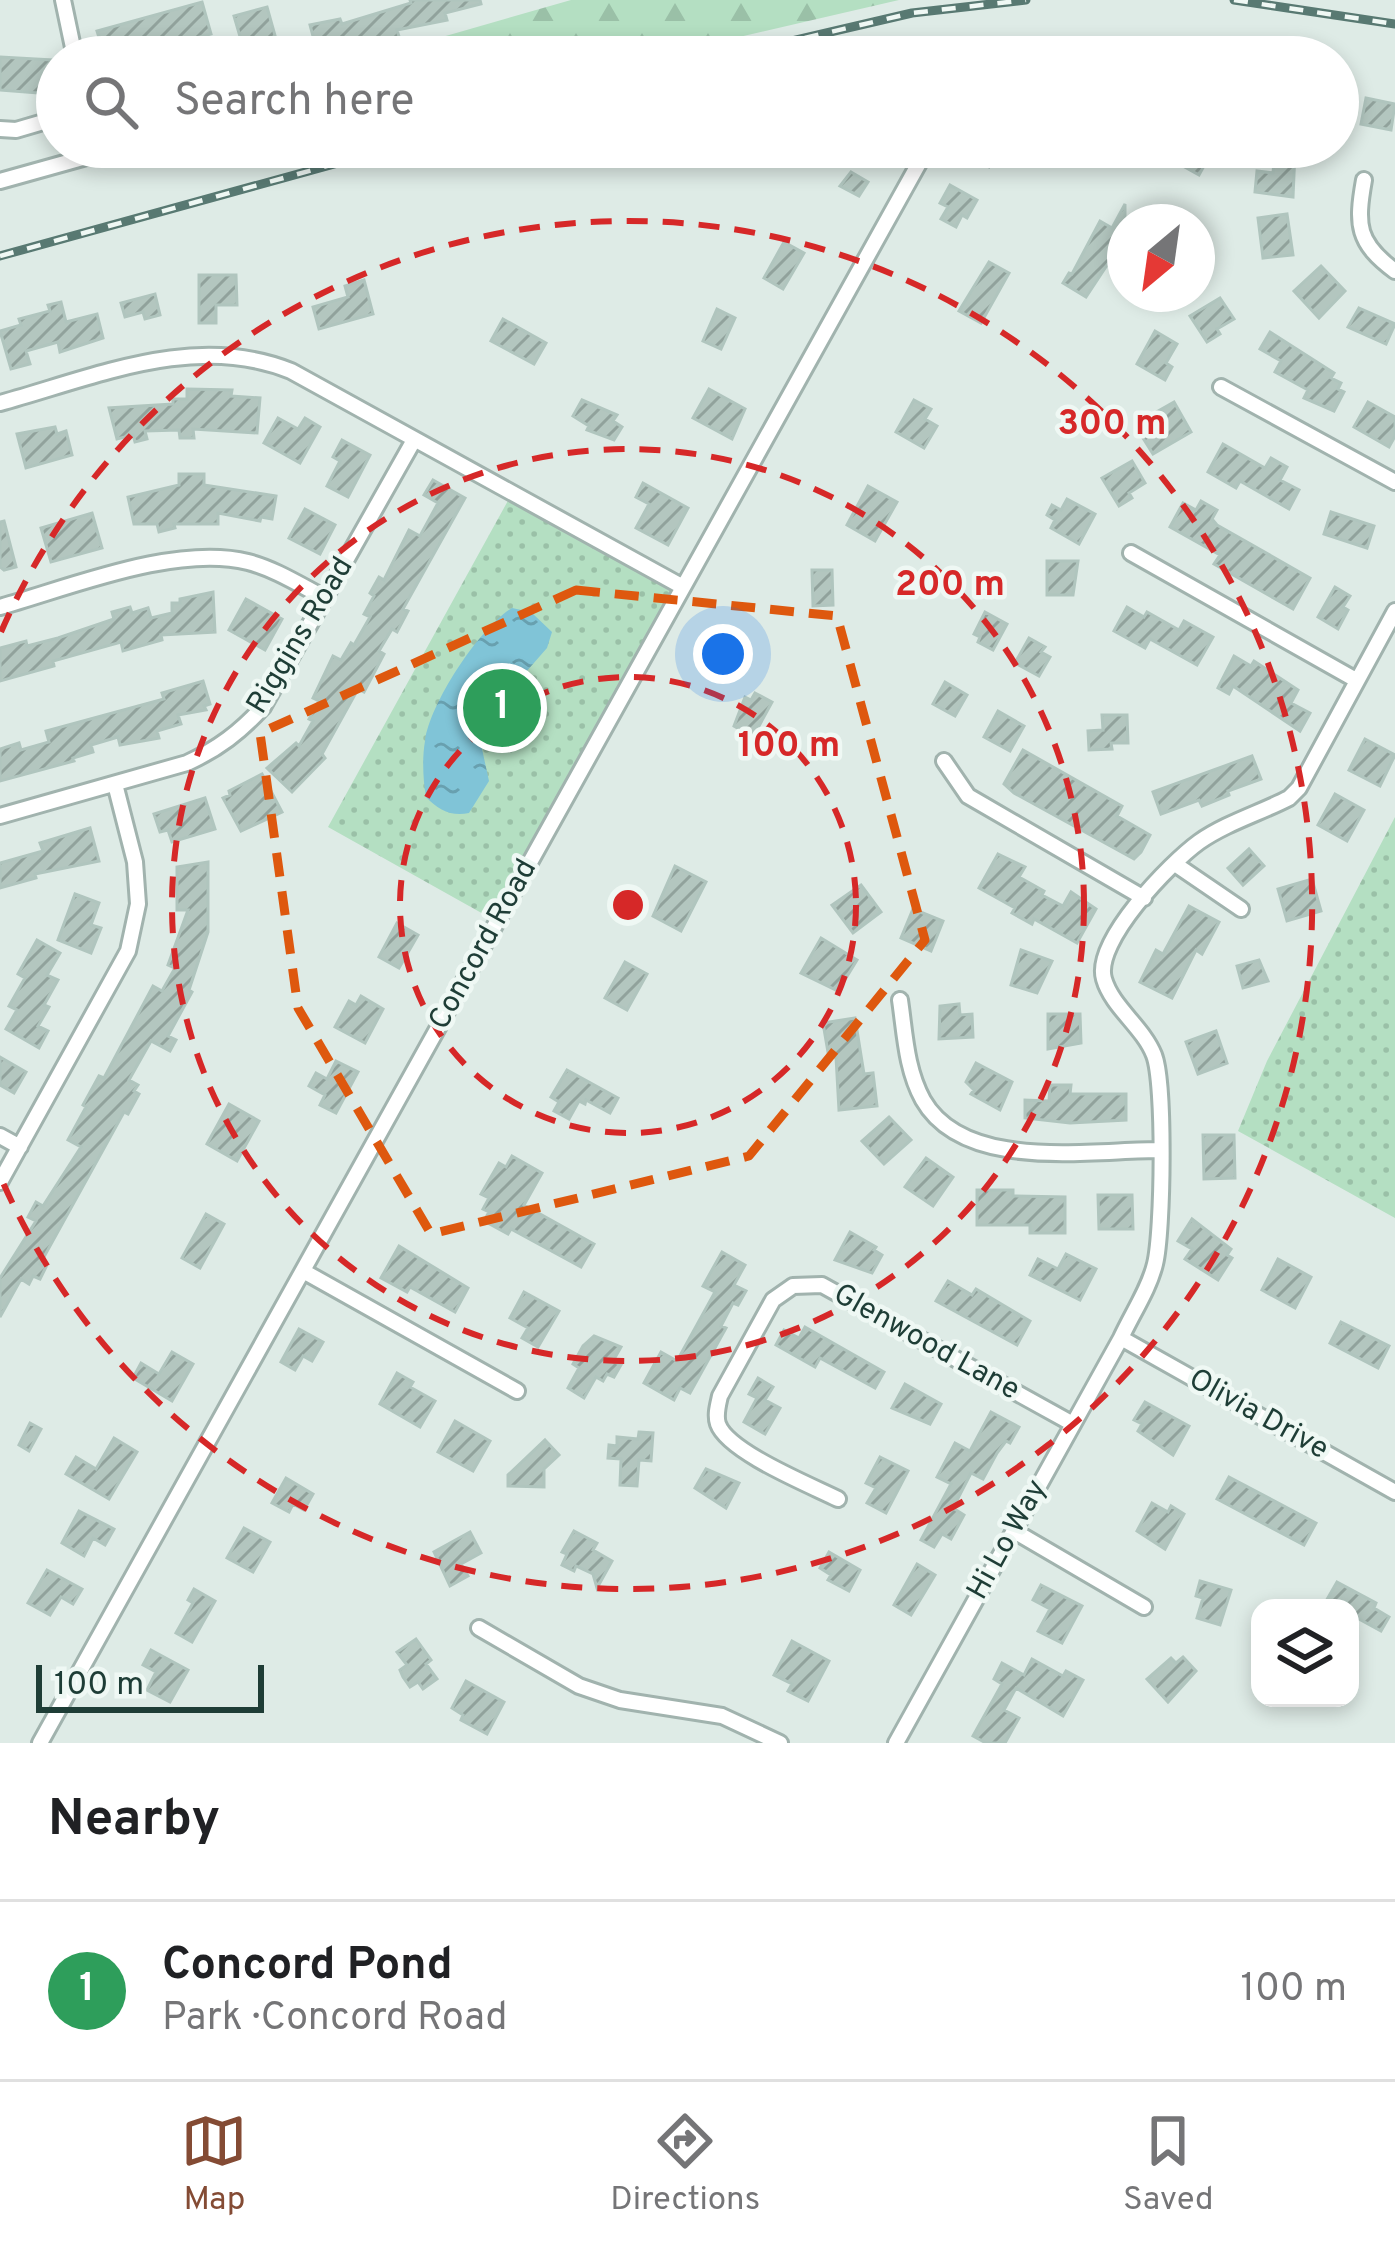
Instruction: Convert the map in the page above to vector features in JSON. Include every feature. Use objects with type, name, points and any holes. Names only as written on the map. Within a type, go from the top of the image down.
[{"type":"street","points":[[63,0],[71,36]]},
{"type":"street","points":[[0,129],[36,124]]},
{"type":"street","points":[[0,181],[42,168]]},
{"type":"street","name":"Concord Road","points":[[40,1743],[916,168]]},
{"type":"street","points":[[1364,180],[1358,210],[1365,244],[1395,271]]},
{"type":"street","points":[[0,403],[177,355],[221,353],[259,358],[291,371],[683,587]]},
{"type":"street","points":[[1221,387],[1395,482]]},
{"type":"street","name":"Riggins Road","points":[[0,816],[187,763],[228,742],[263,707],[414,440]]},
{"type":"street","points":[[1131,553],[1356,680]]},
{"type":"street","points":[[0,607],[157,564],[206,556],[252,563],[325,598]]},
{"type":"street","name":"Hi Lo Way","points":[[898,1739],[1121,1338],[1154,1269],[1161,1211],[1160,1091],[1154,1055],[1102,974],[1110,940],[1201,841],[1289,798],[1310,771],[1395,611]]},
{"type":"street","points":[[944,761],[968,796],[1144,898]]},
{"type":"street","points":[[0,1182],[119,972],[137,919],[135,862],[115,784]]},
{"type":"street","points":[[1175,864],[1241,909]]},
{"type":"street","points":[[900,1000],[914,1079],[933,1114],[950,1130],[990,1148],[1017,1151],[1160,1150]]},
{"type":"street","points":[[0,1136],[20,1147]]},
{"type":"street","points":[[303,1270],[518,1391]]},
{"type":"street","name":"Glenwood Lane","points":[[838,1499],[739,1448],[718,1425],[716,1411],[730,1376],[773,1300],[793,1286],[822,1285],[1073,1424]]},
{"type":"street","name":"Olivia Drive","points":[[1121,1338],[1395,1492]]},
{"type":"street","points":[[1013,1532],[1144,1607]]},
{"type":"street","points":[[479,1628],[579,1686],[620,1700],[722,1716],[780,1743]]},
{"type":"street","points":[[898,1739],[915,1743]]},
{"type":"highlighted area","points":[[576,590],[837,616],[925,940],[749,1156],[431,1234],[298,1008],[260,733]]},
{"type":"green space","points":[[571,0],[899,0],[744,36],[446,36]]},
{"type":"green space","points":[[510,497],[677,589],[494,920],[328,827]]},
{"type":"green space","points":[[1395,817],[1395,1218],[1238,1131],[1267,1061]]},
{"type":"water","points":[[512,608],[531,612],[552,632],[547,648],[482,722],[479,735],[489,781],[469,813],[451,813],[426,797],[423,755],[429,725],[446,687],[472,648]]},
{"type":"building","points":[[480,0],[481,4],[445,13],[447,20],[397,30],[399,36],[313,36],[310,25],[340,19],[342,24],[411,3]]},
{"type":"building","points":[[202,2],[211,34],[99,36],[97,31]]},
{"type":"building","points":[[267,7],[275,36],[240,36],[234,16]]},
{"type":"building","points":[[0,57],[36,59],[36,93],[0,90]]},
{"type":"building","points":[[1366,98],[1395,104],[1391,130],[1361,124]]},
{"type":"building","points":[[1273,168],[1294,168],[1293,197],[1255,192],[1257,171],[1273,173]]},
{"type":"building","points":[[851,172],[868,182],[859,196],[840,186]]},
{"type":"building","points":[[950,185],[977,200],[956,227],[941,219],[948,207],[940,203]]},
{"type":"building","points":[[1287,214],[1293,255],[1263,258],[1258,218]]},
{"type":"building","points":[[1100,221],[1107,225],[1107,265],[1086,297],[1063,283]]},
{"type":"building","points":[[784,242],[804,253],[783,289],[764,278]]},
{"type":"building","points":[[989,262],[1009,273],[981,323],[959,311]]},
{"type":"building","points":[[1321,266],[1345,291],[1319,318],[1294,291]]},
{"type":"building","points":[[199,275],[236,275],[237,305],[216,305],[216,323],[199,323]]},
{"type":"building","points":[[364,280],[373,314],[319,329],[313,307],[348,297],[345,286]]},
{"type":"building","points":[[155,294],[160,315],[145,319],[143,312],[125,317],[121,303]]},
{"type":"building","points":[[1220,298],[1234,319],[1207,342],[1190,316],[1215,312],[1215,301]]},
{"type":"building","points":[[61,302],[66,322],[97,314],[103,338],[60,352],[58,342],[26,351],[30,364],[11,369],[0,331]]},
{"type":"building","points":[[1359,308],[1395,324],[1386,344],[1348,327]]},
{"type":"building","points":[[717,309],[735,318],[721,349],[703,341]]},
{"type":"building","points":[[503,319],[546,343],[534,364],[491,341]]},
{"type":"building","points":[[1155,331],[1177,344],[1166,363],[1172,367],[1165,380],[1137,364]]},
{"type":"building","points":[[1270,332],[1334,373],[1331,378],[1341,383],[1338,389],[1344,392],[1334,411],[1304,398],[1308,390],[1275,372],[1281,361],[1260,349]]},
{"type":"building","points":[[187,389],[232,390],[231,396],[260,398],[257,433],[193,429],[194,438],[180,438],[179,430],[145,431],[147,439],[135,442],[133,435],[117,439],[109,408],[173,404],[173,399],[187,399]]},
{"type":"building","points":[[709,389],[745,409],[732,439],[693,418]]},
{"type":"building","points":[[582,400],[617,415],[613,421],[622,427],[614,440],[587,430],[589,426],[573,416]]},
{"type":"building","points":[[914,400],[931,409],[925,419],[937,426],[924,448],[896,432]]},
{"type":"building","points":[[1174,402],[1191,432],[1153,454],[1138,430],[1147,425],[1144,419]]},
{"type":"building","points":[[1368,402],[1395,417],[1395,436],[1389,447],[1354,427]]},
{"type":"building","points":[[278,418],[298,429],[305,418],[320,427],[300,463],[264,443]]},
{"type":"building","points":[[55,427],[57,434],[66,431],[72,455],[26,468],[17,434]]},
{"type":"building","points":[[342,440],[370,455],[348,497],[327,486],[340,461],[333,457]]},
{"type":"building","points":[[1223,444],[1265,468],[1271,458],[1287,467],[1280,480],[1299,490],[1289,509],[1240,481],[1236,488],[1208,472]]},
{"type":"building","points":[[1132,461],[1145,483],[1119,506],[1102,478]]},
{"type":"building","points":[[179,474],[204,474],[204,485],[276,496],[272,519],[218,513],[218,524],[174,524],[175,528],[159,532],[157,524],[134,524],[128,497],[179,485]]},
{"type":"building","points":[[433,480],[465,498],[403,609],[408,611],[397,632],[392,629],[379,651],[384,654],[364,692],[358,689],[322,754],[325,758],[292,792],[267,768],[296,743],[299,746],[313,721],[309,719],[319,701],[313,698],[333,656],[341,660],[354,645],[370,617],[364,614],[379,577],[384,580],[409,530],[420,536],[438,503],[424,495]]},
{"type":"building","points":[[643,483],[688,508],[668,545],[636,528],[649,504],[636,497]]},
{"type":"building","points":[[868,486],[897,502],[875,541],[847,525]]},
{"type":"building","points":[[1067,499],[1095,514],[1079,544],[1051,528],[1055,520],[1047,515],[1052,505],[1061,510]]},
{"type":"building","points":[[1201,501],[1217,510],[1212,519],[1217,525],[1310,578],[1293,609],[1214,564],[1220,555],[1170,527],[1183,503],[1196,510]]},
{"type":"building","points":[[305,509],[335,525],[320,554],[289,538]]},
{"type":"building","points":[[1331,512],[1374,526],[1367,548],[1324,534]]},
{"type":"building","points":[[92,513],[102,548],[51,562],[41,528]]},
{"type":"building","points":[[4,521],[16,567],[4,570],[0,567],[0,522]]},
{"type":"building","points":[[1047,561],[1078,561],[1073,595],[1047,595]]},
{"type":"building","points":[[812,570],[832,570],[833,605],[813,606]]},
{"type":"building","points":[[1335,587],[1350,596],[1338,629],[1318,617]]},
{"type":"building","points":[[213,592],[215,632],[161,635],[162,640],[123,651],[121,642],[0,681],[0,648],[58,638],[114,619],[112,612],[130,607],[132,613],[148,608],[151,618],[172,613],[172,603]]},
{"type":"building","points":[[246,599],[282,619],[265,650],[229,630]]},
{"type":"building","points":[[1127,607],[1179,630],[1184,621],[1213,637],[1197,665],[1150,639],[1145,648],[1114,631]]},
{"type":"building","points":[[985,612],[1007,624],[993,650],[974,634]]},
{"type":"building","points":[[1029,638],[1045,647],[1041,652],[1050,657],[1039,676],[1015,663]]},
{"type":"building","points":[[1234,656],[1251,666],[1254,661],[1298,690],[1291,703],[1310,713],[1300,731],[1233,686],[1229,694],[1218,688]]},
{"type":"building","points":[[203,681],[210,704],[204,706],[206,710],[178,715],[181,724],[157,731],[159,738],[120,745],[118,737],[91,745],[93,752],[74,761],[0,781],[0,749],[19,743],[21,750],[49,742],[46,731],[164,699],[162,693]]},
{"type":"building","points":[[945,682],[967,695],[955,716],[933,704]]},
{"type":"building","points":[[755,693],[772,702],[753,737],[734,726],[745,697],[751,700]]},
{"type":"building","points":[[998,711],[1024,726],[1010,751],[984,737]]},
{"type":"building","points":[[1102,715],[1127,715],[1128,743],[1089,750],[1088,731],[1103,730]]},
{"type":"building","points":[[1365,739],[1395,755],[1380,786],[1349,770]]},
{"type":"building","points":[[1023,750],[1122,806],[1117,816],[1150,835],[1141,852],[1134,859],[1014,793],[1004,784]]},
{"type":"building","points":[[1252,756],[1261,779],[1202,806],[1199,800],[1161,814],[1153,792]]},
{"type":"building","points":[[262,774],[282,812],[241,831],[223,798]]},
{"type":"building","points":[[1335,794],[1364,810],[1347,841],[1318,825]]},
{"type":"building","points":[[205,798],[215,829],[172,842],[168,830],[160,832],[154,814]]},
{"type":"building","points":[[90,828],[99,861],[35,874],[36,878],[0,888],[0,863],[43,851],[40,843]]},
{"type":"building","points":[[1249,849],[1264,866],[1243,885],[1228,868]]},
{"type":"building","points":[[998,854],[1025,867],[1019,877],[1044,891],[1042,895],[1063,906],[1071,892],[1096,909],[1077,943],[1034,919],[1032,924],[1012,913],[1015,908],[979,888]]},
{"type":"building","points":[[208,862],[208,932],[192,992],[168,1036],[176,1040],[170,1051],[151,1041],[129,1080],[138,1085],[134,1091],[139,1094],[128,1114],[124,1112],[40,1264],[46,1267],[40,1279],[33,1276],[29,1284],[21,1279],[0,1317],[0,1278],[36,1221],[28,1217],[36,1202],[43,1206],[81,1147],[68,1140],[83,1105],[99,1076],[104,1078],[153,986],[162,991],[175,968],[168,965],[188,910],[177,910],[177,867]]},
{"type":"building","points":[[675,866],[706,882],[681,931],[653,916]]},
{"type":"building","points":[[1312,879],[1321,911],[1287,921],[1278,889]]},
{"type":"building","points":[[861,885],[881,912],[853,933],[832,905]]},
{"type":"building","points":[[75,894],[99,903],[91,925],[101,928],[91,953],[58,940]]},
{"type":"building","points":[[1189,906],[1219,922],[1202,954],[1196,950],[1172,998],[1140,982],[1156,950],[1163,954]]},
{"type":"building","points":[[913,909],[943,921],[931,951],[901,938]]},
{"type":"building","points":[[397,923],[418,935],[399,968],[379,957]]},
{"type":"building","points":[[821,938],[857,960],[838,991],[801,973]]},
{"type":"building","points":[[37,940],[60,953],[47,975],[58,980],[38,1026],[48,1031],[39,1048],[6,1029],[17,1010],[9,1006],[25,978],[18,974]]},
{"type":"building","points":[[1021,950],[1052,961],[1037,993],[1011,985]]},
{"type":"building","points":[[1259,960],[1268,981],[1243,988],[1237,966]]},
{"type":"building","points":[[625,962],[647,974],[627,1010],[605,998]]},
{"type":"building","points":[[361,996],[383,1009],[365,1043],[335,1027],[349,1001],[356,1005]]},
{"type":"building","points":[[959,1004],[960,1015],[972,1014],[973,1037],[939,1039],[940,1006]]},
{"type":"building","points":[[1048,1014],[1080,1014],[1081,1043],[1048,1049]]},
{"type":"building","points":[[855,1018],[864,1074],[873,1073],[877,1106],[839,1110],[836,1057],[829,1058],[823,1023]]},
{"type":"building","points":[[1216,1031],[1227,1063],[1198,1074],[1186,1042]]},
{"type":"building","points":[[0,1057],[26,1072],[14,1093],[0,1085]]},
{"type":"building","points":[[336,1061],[358,1072],[336,1113],[320,1105],[325,1095],[309,1086],[316,1073],[327,1079]]},
{"type":"building","points":[[976,1063],[1012,1082],[1000,1110],[971,1094],[974,1090],[966,1082]]},
{"type":"building","points":[[567,1070],[618,1098],[610,1113],[586,1100],[585,1104],[579,1101],[569,1119],[554,1111],[559,1102],[551,1097]]},
{"type":"building","points":[[1050,1085],[1071,1085],[1070,1094],[1126,1094],[1126,1120],[1070,1123],[1025,1118],[1025,1100],[1049,1101]]},
{"type":"building","points":[[229,1104],[259,1121],[237,1161],[207,1144]]},
{"type":"building","points":[[889,1117],[911,1140],[884,1164],[862,1141]]},
{"type":"building","points":[[1203,1135],[1234,1135],[1235,1178],[1204,1179]]},
{"type":"building","points":[[512,1156],[542,1173],[524,1205],[594,1244],[581,1267],[511,1229],[508,1234],[484,1221],[489,1198],[481,1194],[499,1163],[506,1167]]},
{"type":"building","points":[[926,1158],[953,1177],[933,1206],[905,1187]]},
{"type":"building","points":[[977,1190],[1065,1197],[1065,1233],[1030,1233],[1030,1225],[977,1225]]},
{"type":"building","points":[[1098,1195],[1132,1195],[1133,1229],[1099,1229]]},
{"type":"building","points":[[206,1214],[224,1224],[200,1268],[182,1258]]},
{"type":"building","points":[[1192,1219],[1231,1249],[1227,1255],[1232,1258],[1218,1280],[1185,1259],[1192,1249],[1178,1241]]},
{"type":"building","points":[[850,1232],[882,1255],[872,1273],[835,1260]]},
{"type":"building","points":[[399,1246],[468,1288],[455,1312],[410,1287],[407,1292],[381,1278]]},
{"type":"building","points":[[722,1252],[745,1265],[734,1285],[746,1291],[738,1305],[733,1303],[721,1326],[726,1328],[690,1393],[680,1388],[674,1400],[644,1383],[661,1352],[677,1361],[715,1292],[703,1286]]},
{"type":"building","points":[[1066,1254],[1096,1269],[1080,1300],[1030,1275],[1038,1259],[1058,1269]]},
{"type":"building","points":[[1278,1259],[1311,1277],[1295,1308],[1262,1290]]},
{"type":"building","points":[[948,1281],[972,1295],[976,1289],[1030,1321],[1017,1345],[936,1301]]},
{"type":"building","points":[[524,1292],[559,1311],[538,1347],[522,1338],[528,1328],[510,1318]]},
{"type":"building","points":[[1341,1322],[1389,1346],[1378,1368],[1330,1343]]},
{"type":"building","points":[[805,1327],[884,1372],[875,1388],[820,1358],[815,1367],[776,1345],[784,1330],[799,1338]]},
{"type":"building","points":[[299,1329],[323,1342],[312,1361],[303,1356],[295,1370],[281,1362]]},
{"type":"building","points":[[594,1336],[621,1347],[613,1361],[621,1365],[614,1377],[607,1374],[603,1381],[596,1377],[584,1398],[568,1388],[579,1368],[573,1364]]},
{"type":"building","points":[[172,1352],[193,1364],[172,1401],[133,1378],[141,1363],[159,1374]]},
{"type":"building","points":[[397,1373],[435,1401],[420,1427],[380,1404]]},
{"type":"building","points":[[758,1378],[773,1387],[765,1400],[780,1408],[765,1434],[744,1422],[757,1398],[749,1394]]},
{"type":"building","points":[[905,1384],[941,1404],[930,1424],[892,1408]]},
{"type":"building","points":[[1145,1402],[1189,1426],[1173,1455],[1138,1431],[1142,1424],[1134,1420]]},
{"type":"building","points":[[991,1412],[1019,1427],[983,1479],[971,1473],[953,1508],[964,1515],[951,1539],[942,1534],[934,1547],[921,1540],[951,1484],[937,1477],[955,1443],[970,1451]]},
{"type":"building","points":[[455,1421],[490,1441],[473,1471],[438,1452]]},
{"type":"building","points":[[30,1423],[41,1429],[29,1451],[19,1445]]},
{"type":"building","points":[[639,1432],[653,1433],[651,1461],[639,1460],[637,1486],[620,1485],[621,1459],[608,1458],[609,1445],[617,1446],[617,1437],[638,1439]]},
{"type":"building","points":[[114,1438],[137,1452],[109,1499],[66,1474],[76,1457],[96,1469]]},
{"type":"building","points":[[545,1440],[559,1455],[544,1469],[544,1487],[508,1486],[508,1475]]},
{"type":"building","points":[[880,1457],[908,1471],[886,1513],[867,1503],[876,1488],[866,1483]]},
{"type":"building","points":[[706,1469],[739,1483],[726,1508],[695,1488]]},
{"type":"building","points":[[1229,1477],[1316,1523],[1304,1545],[1217,1499]]},
{"type":"building","points":[[286,1478],[313,1494],[304,1510],[293,1504],[289,1512],[272,1503]]},
{"type":"building","points":[[1152,1503],[1184,1514],[1165,1549],[1137,1531]]},
{"type":"building","points":[[79,1511],[114,1529],[105,1545],[93,1538],[84,1556],[62,1543]]},
{"type":"building","points":[[244,1528],[270,1542],[253,1572],[227,1558]]},
{"type":"building","points":[[574,1531],[597,1543],[593,1550],[612,1561],[597,1588],[593,1574],[562,1565],[567,1554],[562,1552]]},
{"type":"building","points":[[470,1532],[481,1553],[461,1564],[468,1576],[450,1586],[434,1552]]},
{"type":"building","points":[[829,1552],[860,1570],[849,1591],[828,1580],[831,1575],[820,1568]]},
{"type":"building","points":[[917,1564],[935,1575],[911,1615],[894,1605]]},
{"type":"building","points":[[47,1570],[82,1589],[73,1604],[61,1597],[50,1615],[28,1603]]},
{"type":"building","points":[[1200,1581],[1231,1590],[1220,1625],[1197,1618],[1203,1598],[1196,1596]]},
{"type":"building","points":[[1337,1582],[1376,1603],[1374,1608],[1389,1617],[1381,1631],[1359,1619],[1359,1599],[1327,1599]]},
{"type":"building","points":[[1041,1585],[1082,1606],[1062,1643],[1038,1631],[1050,1609],[1033,1600]]},
{"type":"building","points":[[194,1589],[215,1601],[192,1642],[176,1633],[193,1603],[188,1600]]},
{"type":"building","points":[[416,1639],[437,1679],[423,1689],[418,1682],[410,1687],[400,1670],[407,1665],[397,1652]]},
{"type":"building","points":[[792,1641],[829,1661],[808,1701],[788,1691],[792,1684],[774,1675]]},
{"type":"building","points":[[151,1650],[188,1670],[170,1702],[147,1690],[156,1672],[143,1665]]},
{"type":"building","points":[[1183,1657],[1196,1671],[1168,1702],[1147,1679],[1171,1658],[1176,1663]]},
{"type":"building","points":[[1032,1659],[1063,1676],[1066,1671],[1083,1680],[1063,1716],[1016,1688],[1004,1710],[1019,1718],[1005,1743],[986,1743],[973,1736],[1002,1684],[994,1679],[1002,1663],[1024,1675]]},
{"type":"building","points":[[466,1681],[504,1702],[487,1734],[461,1720],[463,1715],[452,1708]]},
{"type":"railway","points":[[813,36],[912,13],[1026,0]]},
{"type":"railway","points":[[1234,0],[1395,24]]},
{"type":"railway","points":[[0,256],[320,168]]},
{"type":"place","name":"Concord Pond","points":[[502,708]]}]
